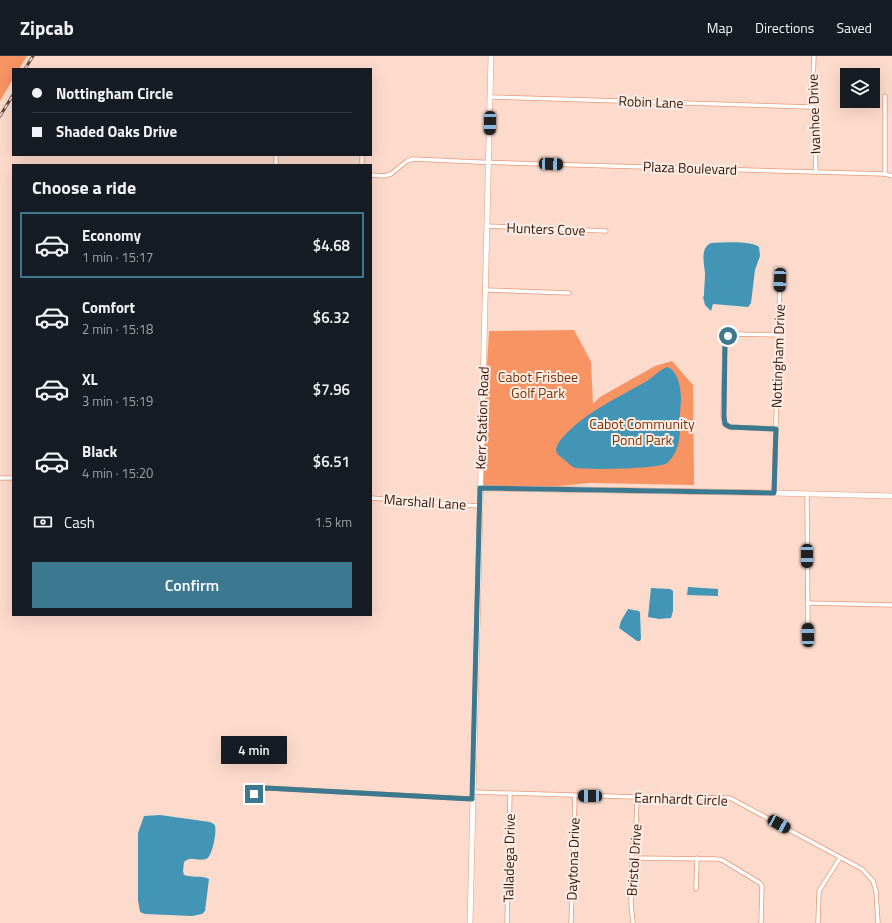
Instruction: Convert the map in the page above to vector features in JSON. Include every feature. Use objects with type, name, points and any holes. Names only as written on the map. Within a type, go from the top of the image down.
[{"type":"street","name":"Kerr Station Road","points":[[470,923],[491,56]]},
{"type":"street","name":"Ivanhoe Drive","points":[[814,56],[812,107],[816,144],[816,172]]},
{"type":"street","points":[[885,96],[885,174]]},
{"type":"street","name":"Robin Lane","points":[[490,97],[812,107]]},
{"type":"street","name":"Plaza Boulevard","points":[[372,175],[384,176],[391,174],[407,161],[413,159],[885,174],[892,176]]},
{"type":"street","name":"Hunters Cove","points":[[487,226],[606,231]]},
{"type":"street","name":"Nottingham Drive","points":[[774,493],[780,280],[776,268]]},
{"type":"street","points":[[486,290],[569,293]]},
{"type":"street","points":[[776,429],[730,427],[725,424],[725,341],[728,336],[736,334],[779,336]]},
{"type":"street","points":[[0,478],[12,478]]},
{"type":"street","points":[[480,488],[892,496]]},
{"type":"street","points":[[807,494],[808,635]]},
{"type":"street","name":"Marshall Lane","points":[[372,498],[479,506]]},
{"type":"street","points":[[807,603],[892,605]]},
{"type":"street","points":[[254,794],[256,791],[266,788],[472,799]]},
{"type":"street","name":"Earnhardt Circle","points":[[473,792],[575,796],[730,798],[862,869],[873,881],[878,906],[878,923]]},
{"type":"street","name":"Talladega Drive","points":[[507,923],[510,794]]},
{"type":"street","name":"Daytona Drive","points":[[571,923],[575,796]]},
{"type":"street","name":"Bristol Drive","points":[[633,923],[631,904],[632,858],[633,839],[636,829],[637,797]]},
{"type":"street","points":[[632,858],[720,859],[760,883],[762,886],[761,923]]},
{"type":"street","points":[[696,889],[697,858]]},
{"type":"street","points":[[818,923],[819,891],[840,858]]},
{"type":"green space","points":[[0,56],[27,56],[20,68],[12,68],[12,81],[0,101]]},
{"type":"green space","points":[[574,330],[591,362],[593,404],[600,397],[655,366],[672,361],[693,385],[694,485],[590,483],[528,489],[480,488],[489,331]]},
{"type":"water","points":[[711,243],[749,243],[759,247],[760,256],[755,270],[751,303],[748,307],[713,304],[711,311],[705,305],[703,297],[705,273],[704,252],[705,248]]},
{"type":"water","points":[[667,367],[674,372],[676,376],[681,399],[680,434],[678,446],[672,458],[667,463],[652,467],[638,468],[583,469],[573,467],[557,453],[556,449],[559,442],[578,423],[600,407],[647,381]]},
{"type":"water","points":[[688,587],[718,589],[718,596],[687,595]]},
{"type":"water","points":[[651,588],[670,589],[673,591],[673,611],[671,618],[659,619],[648,617]]},
{"type":"water","points":[[628,609],[639,611],[640,613],[640,641],[637,641],[619,628]]},
{"type":"water","points":[[160,815],[210,822],[215,825],[215,839],[208,858],[203,860],[189,859],[184,862],[184,875],[209,879],[205,911],[202,914],[192,916],[145,914],[140,912],[138,900],[138,833],[144,816]]},
{"type":"railway","points":[[26,68],[33,56]]},
{"type":"railway","points":[[0,116],[12,97]]},
{"type":"route","points":[[254,794],[260,789],[266,788],[472,799],[480,488],[774,493],[776,429],[730,427],[725,424],[725,341],[728,336]]},
{"type":"park label","name":"Cabot Frisbee Golf Park","points":[[538,386]]},
{"type":"park label","name":"Cabot Community Pond Park","points":[[642,432]]}]
